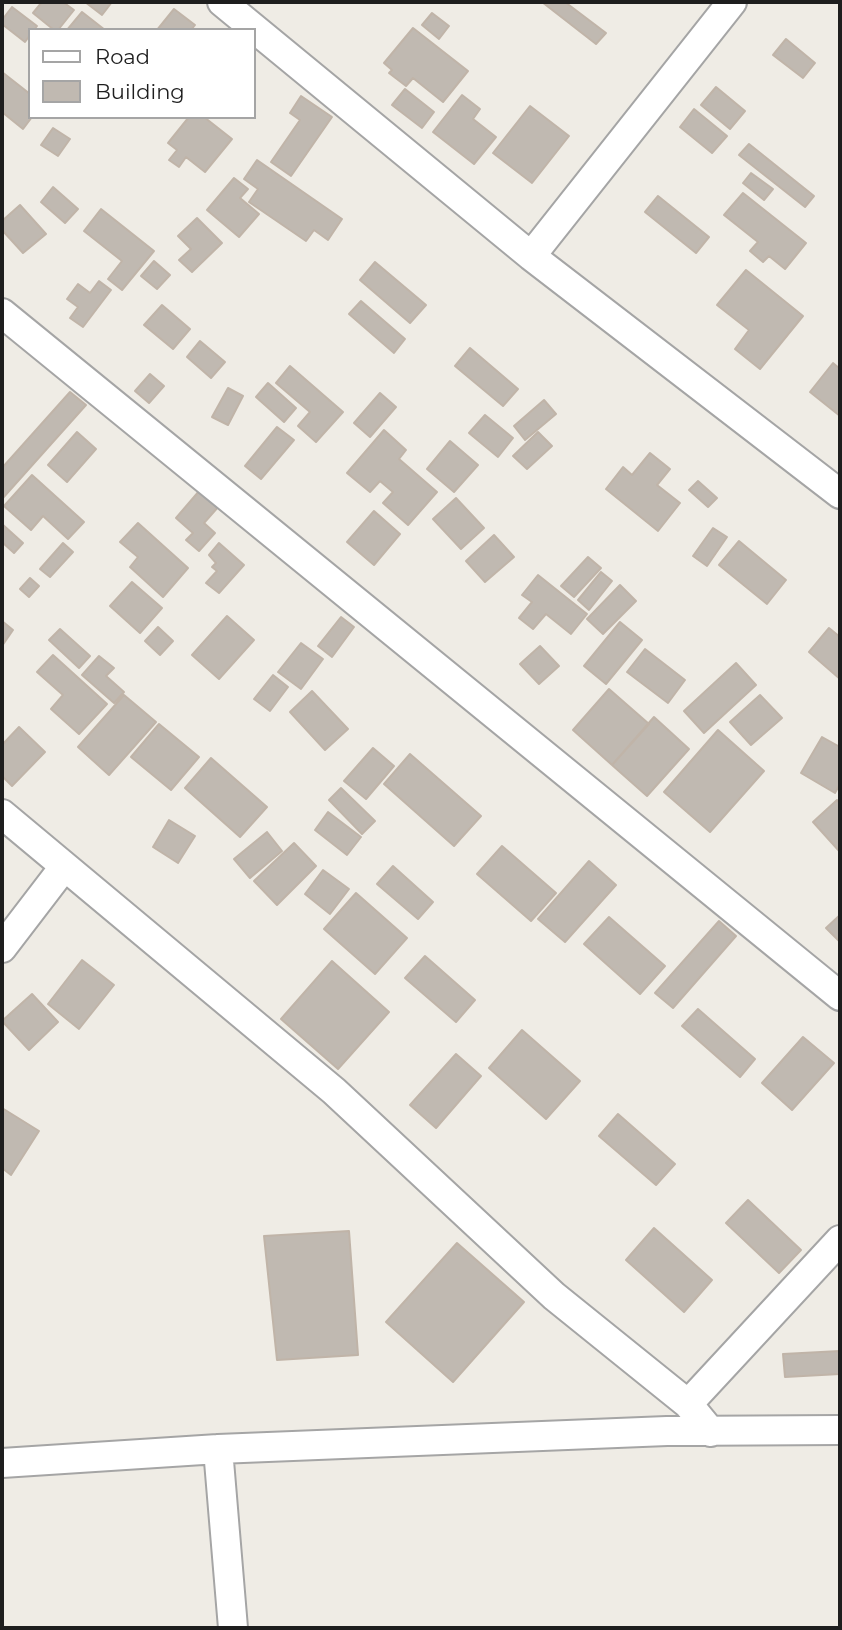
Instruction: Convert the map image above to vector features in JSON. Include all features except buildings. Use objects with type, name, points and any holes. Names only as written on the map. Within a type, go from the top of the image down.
[{"type":"street","points":[[531,256],[732,2]]},
{"type":"street","points":[[237,7],[531,256],[839,492]]},
{"type":"street","points":[[2,313],[840,996]]},
{"type":"street","points":[[2,814],[334,1091],[554,1296],[688,1404],[711,1432]]},
{"type":"street","points":[[2,948],[64,867]]},
{"type":"street","points":[[688,1404],[840,1240]]},
{"type":"street","points":[[2,1462],[218,1449],[667,1431],[840,1430]]},
{"type":"street","points":[[218,1449],[233,1628]]}]
